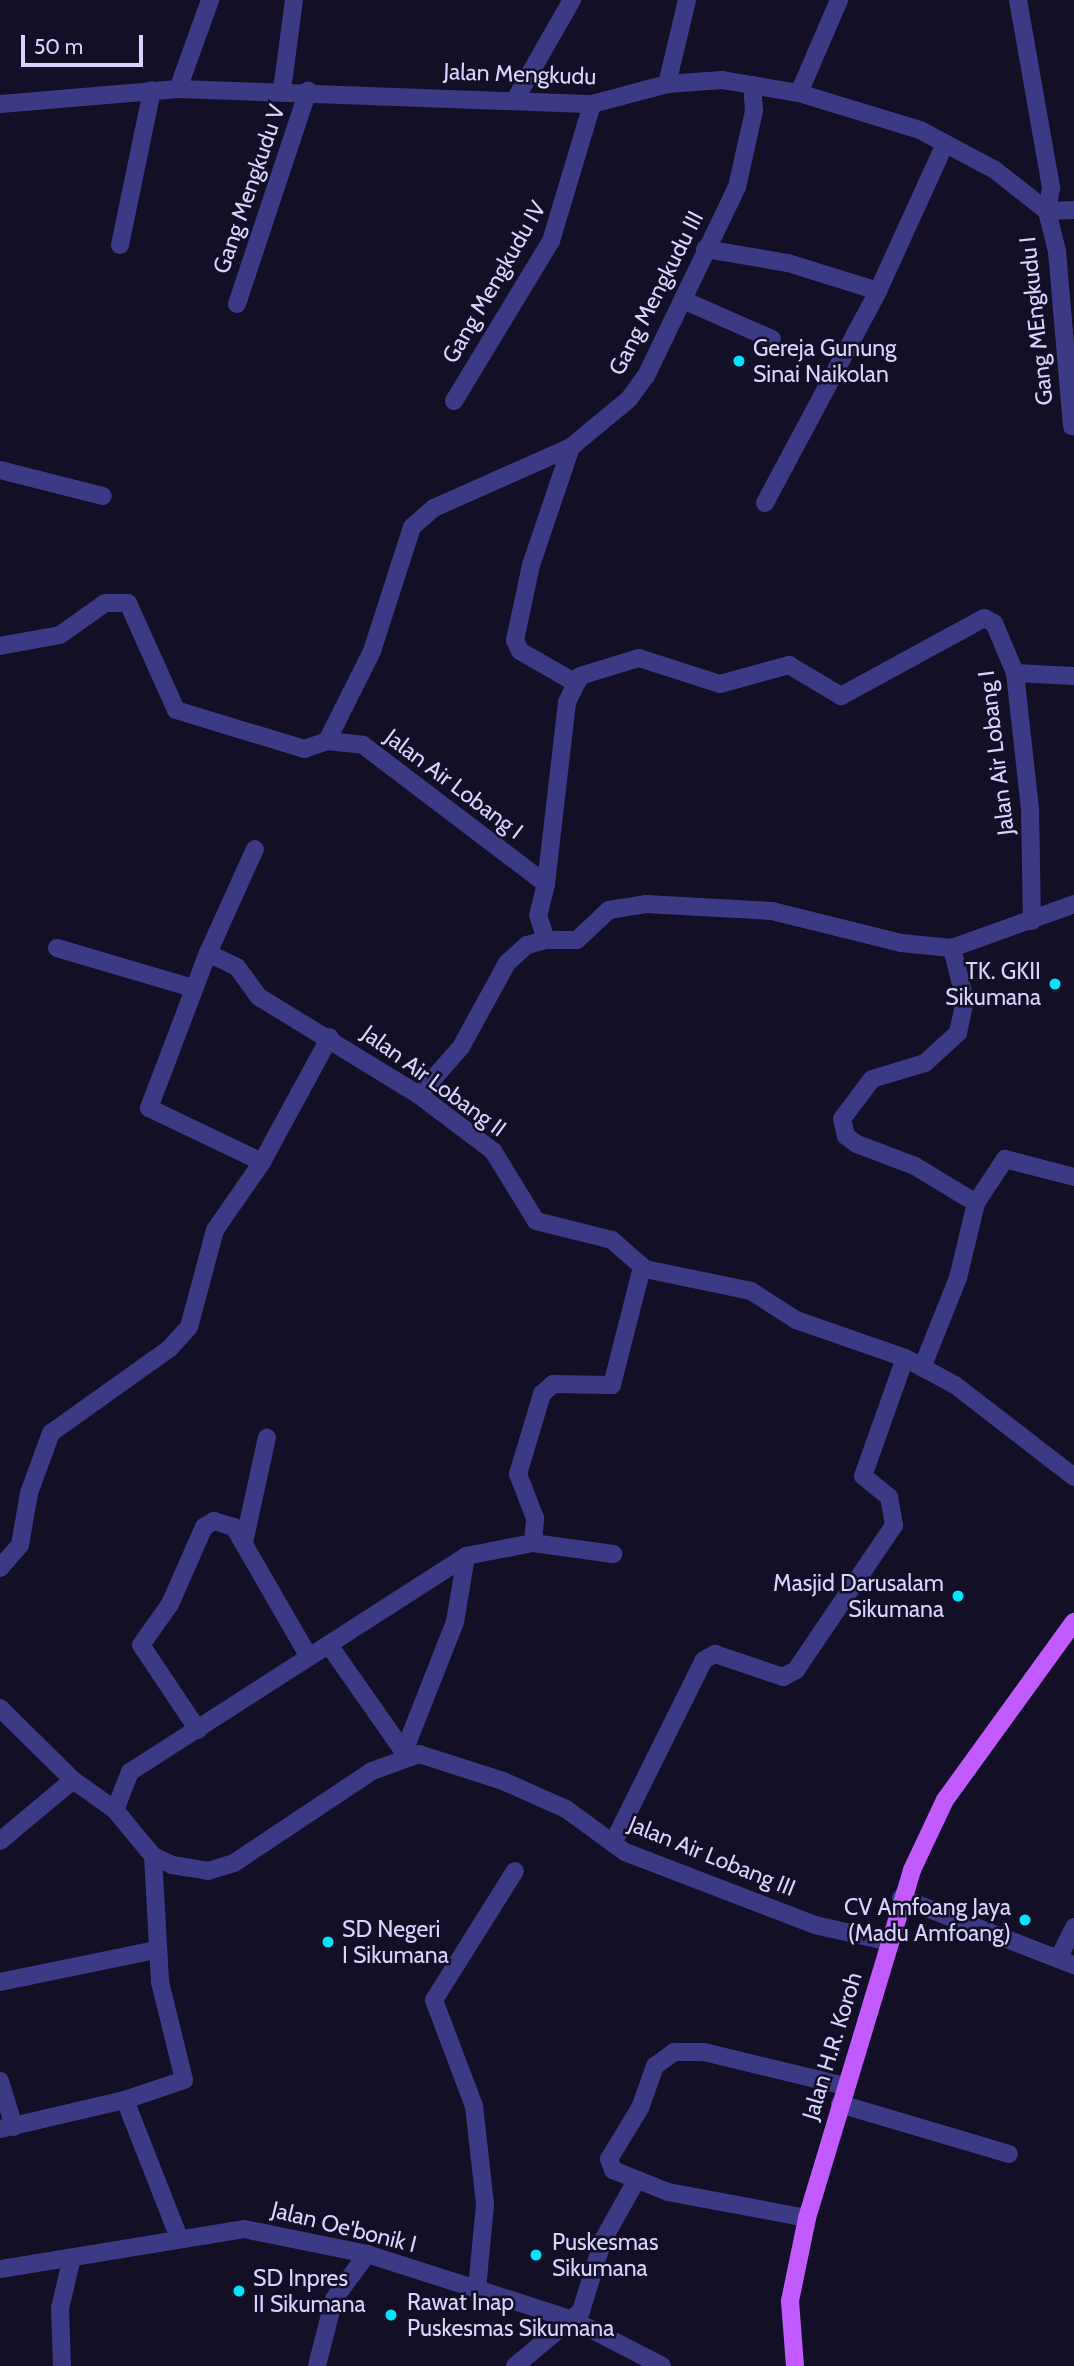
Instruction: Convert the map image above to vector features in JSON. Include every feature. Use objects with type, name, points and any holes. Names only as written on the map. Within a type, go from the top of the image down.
[{"type":"main road","name":"Jalan H.R. Koroh","points":[[795,2366],[790,2301],[807,2218],[901,1898],[945,1800],[1074,1622]]},
{"type":"street","points":[[178,89],[211,0]]},
{"type":"street","points":[[282,90],[294,0]]},
{"type":"street","points":[[516,98],[572,0]]},
{"type":"street","points":[[667,84],[687,0]]},
{"type":"street","points":[[799,93],[839,0]]},
{"type":"street","name":"Gang MEngkudu I","points":[[1018,0],[1051,188],[1047,211],[1057,251],[1072,426]]},
{"type":"street","name":"Jalan Mengkudu","points":[[0,104],[178,89],[516,98],[592,104],[667,84],[752,85],[799,93],[920,130],[1023,188],[1047,211]]},
{"type":"street","name":"Gang Mengkudu III","points":[[327,741],[372,651],[412,527],[434,508],[571,447],[629,399],[683,300],[705,249],[737,187],[754,111],[752,85]]},
{"type":"street","points":[[120,245],[152,90]]},
{"type":"street","name":"Gang Mengkudu V","points":[[237,304],[309,91]]},
{"type":"street","name":"Gang Mengkudu IV","points":[[454,401],[551,241],[592,104]]},
{"type":"street","points":[[765,503],[878,291],[945,144]]},
{"type":"street","points":[[1047,211],[1074,210]]},
{"type":"street","points":[[705,249],[788,263],[878,291]]},
{"type":"street","points":[[683,300],[772,339]]},
{"type":"street","points":[[571,447],[531,565],[515,640],[520,651],[574,682]]},
{"type":"street","points":[[0,470],[103,496]]},
{"type":"street","points":[[0,646],[60,635],[105,603],[128,603],[176,710],[304,749],[327,741]]},
{"type":"street","name":"Jalan Air Lobang I","points":[[546,940],[538,915],[546,884],[574,682],[639,658],[720,684],[789,665],[828,693],[847,695],[984,618],[994,624],[1015,673],[1030,808],[1032,921]]},
{"type":"street","points":[[1015,673],[1074,676]]},
{"type":"street","name":"Jalan Air Lobang I","points":[[327,741],[363,745],[546,884]]},
{"type":"street","points":[[256,849],[193,988],[149,1108],[262,1162]]},
{"type":"street","points":[[419,1095],[461,1048],[507,963],[527,945],[546,940],[578,940],[609,910],[646,904],[772,911],[901,943],[952,948],[1074,904]]},
{"type":"street","points":[[57,948],[193,988]]},
{"type":"street","points":[[952,948],[965,1000],[958,1033],[925,1063],[872,1079],[845,1110],[842,1128],[857,1144],[915,1166],[976,1203]]},
{"type":"street","name":"Jalan Air Lobang II","points":[[208,953],[237,967],[259,997],[330,1037],[419,1095],[507,1165],[536,1221],[612,1240],[642,1267]]},
{"type":"street","name":"Jalan Air Lobang II","points":[[0,1567],[20,1545],[29,1493],[51,1433],[170,1348],[198,1307],[215,1230],[262,1162],[330,1037]]},
{"type":"street","points":[[922,1367],[958,1278],[976,1203],[1005,1159],[1074,1177]]},
{"type":"street","points":[[533,1543],[535,1518],[518,1474],[542,1394],[553,1384],[612,1385],[642,1267],[751,1290],[796,1320],[905,1358],[922,1367],[1074,1477]]},
{"type":"street","points":[[613,1843],[704,1660],[715,1654],[783,1677],[796,1670],[894,1525],[889,1497],[863,1476],[905,1358]]},
{"type":"street","points":[[244,1542],[267,1437]]},
{"type":"street","points":[[198,1730],[143,1652],[142,1640],[170,1604],[204,1527],[225,1521],[244,1542],[309,1657]]},
{"type":"street","points":[[115,1810],[130,1772],[466,1556],[533,1543],[613,1554]]},
{"type":"street","points":[[0,1708],[73,1780],[115,1810],[153,1856],[188,1869],[234,1863],[404,1754],[455,1622],[466,1556]]},
{"type":"street","points":[[329,1645],[404,1754]]},
{"type":"street","name":"Jalan Air Lobang III","points":[[404,1754],[432,1756],[503,1781],[566,1810],[613,1843],[815,1925],[890,1942]]},
{"type":"street","points":[[0,1841],[73,1780]]},
{"type":"street","points":[[0,2081],[7,2128],[125,2099],[184,2080],[156,1950],[153,1856]]},
{"type":"street","points":[[477,2289],[485,2203],[474,2106],[434,2000],[515,1871]]},
{"type":"street","points":[[901,1898],[1066,1962],[1074,1927]]},
{"type":"street","points":[[0,1982],[156,1950]]},
{"type":"street","points":[[807,2218],[636,2181],[613,2170],[609,2160],[663,2056],[704,2052],[845,2085]]},
{"type":"street","points":[[125,2099],[179,2238]]},
{"type":"street","points":[[840,2104],[1009,2154]]},
{"type":"street","points":[[515,2366],[573,2320],[603,2240],[636,2181]]},
{"type":"street","name":"Jalan Oe'bonik I","points":[[0,2269],[71,2262],[179,2238],[244,2229],[367,2254],[573,2320],[662,2366]]},
{"type":"street","points":[[317,2366],[334,2299],[367,2254]]},
{"type":"street","points":[[62,2366],[60,2308],[71,2262]]},
{"type":"place","name":"Gereja Gunung Sinai Naikolan","points":[[739,361]]},
{"type":"place","name":"TK. GKII Sikumana","points":[[1055,984]]},
{"type":"place","name":"Masjid Darusalam Sikumana","points":[[958,1596]]},
{"type":"place","name":"CV Amfoang Jaya (Madu Amfoang)","points":[[1025,1920]]},
{"type":"place","name":"SD Negeri I Sikumana","points":[[328,1942]]},
{"type":"place","name":"Puskesmas Sikumana","points":[[536,2255]]},
{"type":"place","name":"SD Inpres II Sikumana","points":[[239,2291]]},
{"type":"place","name":"Rawat Inap Puskesmas Sikumana","points":[[391,2315]]}]
